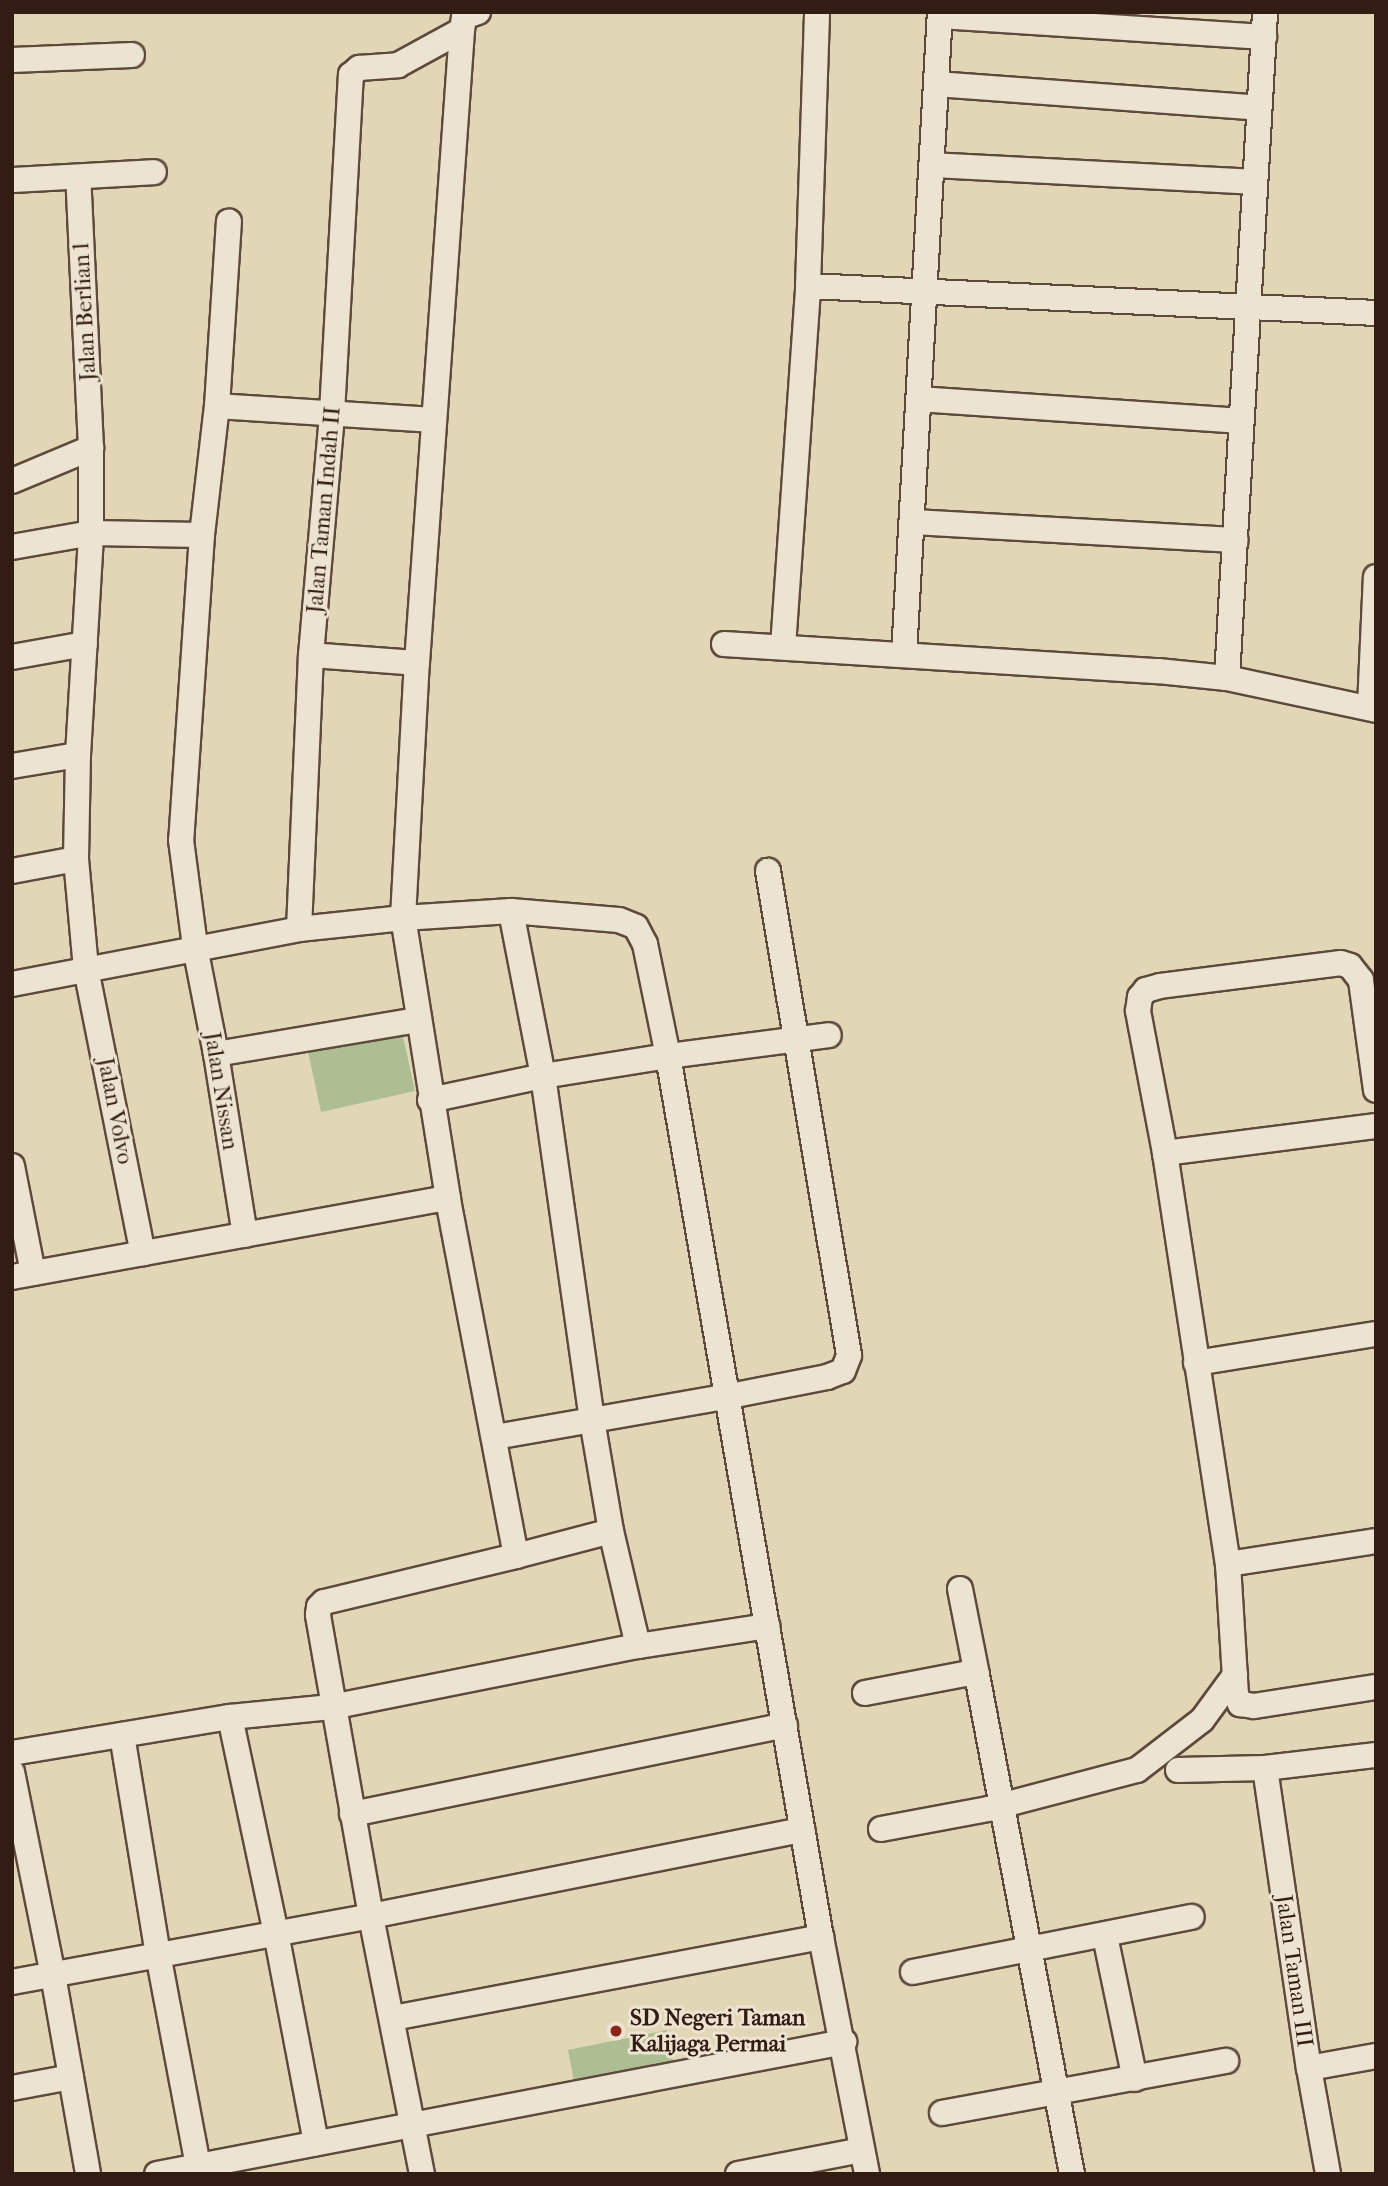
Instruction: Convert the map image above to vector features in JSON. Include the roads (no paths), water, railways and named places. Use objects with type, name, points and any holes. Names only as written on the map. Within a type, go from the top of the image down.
[{"type":"street","points":[[783,648],[808,286],[817,12]]},
{"type":"street","points":[[904,655],[940,14],[1264,24],[1227,678]]},
{"type":"street","points":[[470,21],[434,420],[403,918],[430,1100],[516,1556]]},
{"type":"street","name":"Jalan Taman Indah II","points":[[299,929],[311,655],[332,413],[351,75],[359,68],[398,65],[470,21]]},
{"type":"street","points":[[12,60],[132,55]]},
{"type":"street","points":[[936,84],[1259,108]]},
{"type":"street","points":[[932,165],[1255,182]]},
{"type":"street","points":[[12,180],[154,172]]},
{"type":"street","name":"Jalan Berlian l","points":[[78,177],[91,448],[91,533],[78,755]]},
{"type":"street","name":"Jalan Nissan","points":[[229,221],[217,406],[202,535],[181,840],[195,947],[216,1054],[244,1235]]},
{"type":"street","points":[[808,286],[1376,313]]},
{"type":"street","points":[[919,399],[1241,421]]},
{"type":"street","points":[[217,406],[434,420]]},
{"type":"street","points":[[12,481],[91,448]]},
{"type":"street","points":[[912,522],[1235,540]]},
{"type":"street","points":[[12,547],[91,533],[202,535]]},
{"type":"street","points":[[724,644],[1227,678],[1373,708],[1376,577]]},
{"type":"street","points":[[12,657],[85,644]]},
{"type":"street","points":[[311,655],[418,663]]},
{"type":"street","points":[[12,766],[78,755]]},
{"type":"street","name":"Jalan Volvo","points":[[78,755],[76,859],[86,969],[143,1253]]},
{"type":"street","points":[[12,871],[76,859]]},
{"type":"street","points":[[495,1437],[730,1396],[827,1377],[843,1371],[849,1355],[768,871]]},
{"type":"street","points":[[511,911],[543,1076],[592,1420],[611,1531],[638,1646]]},
{"type":"street","points":[[12,984],[299,929],[403,918],[511,911],[620,920],[636,926],[645,944],[668,1056],[730,1396],[766,1626],[821,1937],[844,2042],[865,2162],[738,2174]]},
{"type":"street","points":[[1376,1090],[1362,980],[1350,965],[1341,963],[1160,986],[1146,990],[1140,997],[1138,1011],[1165,1153],[1228,1564],[1236,1694],[1240,1704],[1254,1706],[1376,1687]]},
{"type":"street","points":[[216,1054],[418,1020]]},
{"type":"street","points":[[430,1100],[543,1076],[829,1035]]},
{"type":"street","points":[[1165,1153],[1376,1126]]},
{"type":"street","points":[[12,1166],[22,1275],[448,1198]]},
{"type":"street","points":[[1196,1363],[1376,1334]]},
{"type":"street","points":[[422,2174],[332,1707],[318,1607],[324,1602],[611,1531]]},
{"type":"street","points":[[1228,1564],[1376,1541]]},
{"type":"street","points":[[960,1590],[1003,1805],[1022,1950],[1057,2094],[1072,2174]]},
{"type":"street","points":[[12,1753],[230,1717],[332,1707],[638,1646],[766,1626]]},
{"type":"street","points":[[865,1693],[965,1674],[976,1675]]},
{"type":"street","points":[[881,1829],[1003,1805],[1137,1770],[1202,1720],[1235,1675]]},
{"type":"street","points":[[230,1717],[276,1933],[316,2143]]},
{"type":"street","points":[[352,1814],[785,1725]]},
{"type":"street","points":[[122,1735],[158,1954],[198,2166]]},
{"type":"street","points":[[1178,1770],[1265,1768],[1376,1755]]},
{"type":"street","name":"Jalan Taman III","points":[[1265,1768],[1308,2068],[1328,2174]]},
{"type":"street","points":[[12,1772],[22,1867],[53,1975],[88,2174]]},
{"type":"street","points":[[12,1982],[371,1916],[803,1830]]},
{"type":"street","points":[[913,1972],[1192,1917]]},
{"type":"street","points":[[1105,1936],[1135,2079]]},
{"type":"street","points":[[393,2018],[821,1937]]},
{"type":"street","points":[[157,2174],[844,2042]]},
{"type":"street","points":[[1308,2068],[1376,2056]]},
{"type":"street","points":[[942,2113],[1226,2061]]},
{"type":"street","points":[[12,2088],[71,2077]]},
{"type":"place","name":"SD Negeri Taman Kalijaga Permai","points":[[616,2031]]}]
